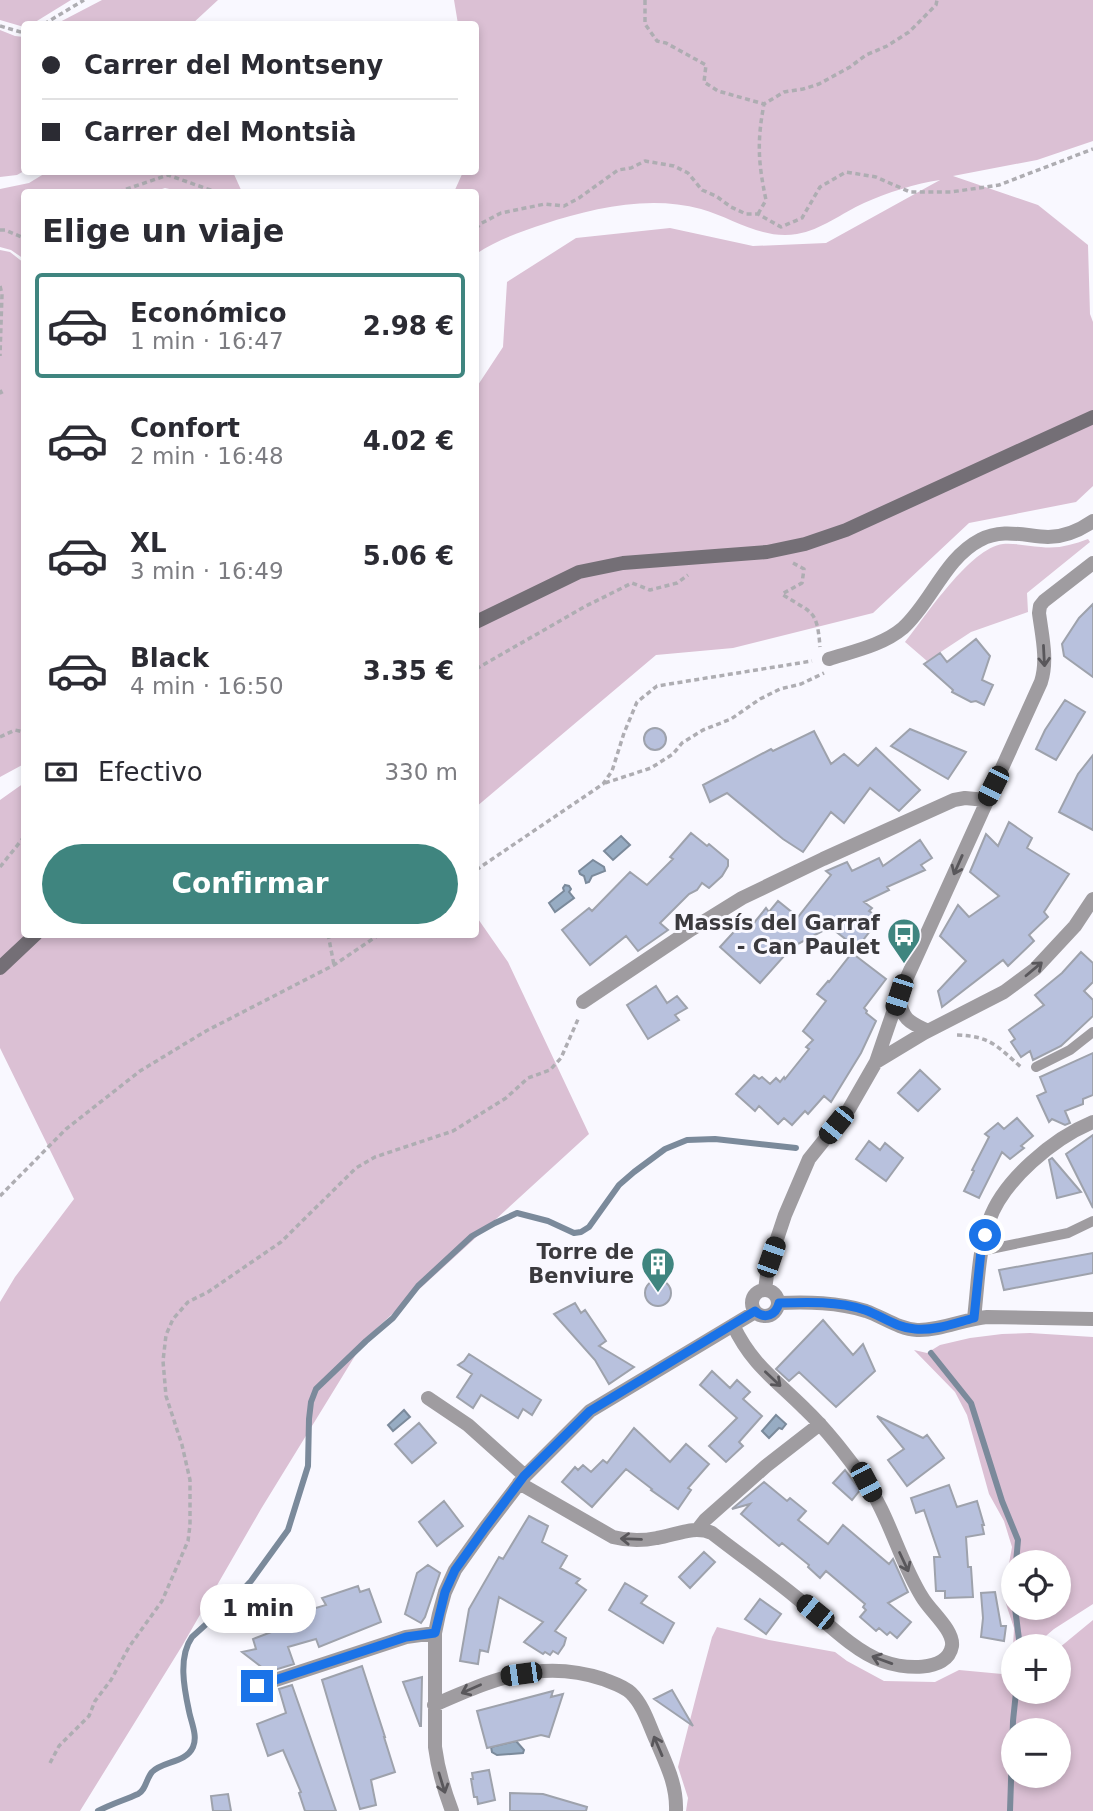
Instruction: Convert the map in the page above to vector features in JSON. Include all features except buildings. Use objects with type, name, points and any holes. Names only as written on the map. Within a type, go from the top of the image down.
[{"type":"street","points":[[479,621],[579,572],[623,563],[766,552],[805,544],[846,530],[1093,417]]},
{"type":"street","points":[[826,656],[870,652],[891,637],[905,626],[956,558],[979,540],[1005,532],[1050,537],[1070,534],[1093,521]]},
{"type":"street","points":[[765,1290],[768,1267],[785,1215],[809,1159],[849,1108],[876,1062],[899,995],[1044,673],[1040,606],[1093,563]]},
{"type":"street","points":[[583,1002],[742,898],[954,800],[986,800]]},
{"type":"street","points":[[876,1062],[928,1031],[1004,992],[1035,969],[1075,926],[1093,899]]},
{"type":"street","points":[[0,968],[32,938]]},
{"type":"street","points":[[899,995],[901,1010],[906,1019],[928,1031]]},
{"type":"street","points":[[974,1318],[981,1251],[989,1219],[1002,1196],[1014,1180],[1053,1145],[1070,1132],[1093,1122]]},
{"type":"street","points":[[765,1290],[773,1292],[779,1303],[775,1312],[769,1316],[755,1311],[752,1305],[754,1296],[765,1290]]},
{"type":"street","points":[[779,1303],[809,1302],[852,1307],[905,1328],[919,1330],[974,1318],[1093,1319]]},
{"type":"street","points":[[449,1810],[435,1747],[435,1633],[445,1592],[455,1570],[522,1480],[590,1411],[755,1311]]},
{"type":"street","points":[[428,1398],[468,1425],[522,1480],[612,1537],[634,1541],[698,1529],[712,1533],[865,1653],[897,1665],[923,1666],[941,1662],[947,1657],[952,1643],[950,1634],[922,1598],[866,1482],[820,1424],[754,1360],[733,1325]]},
{"type":"street","points":[[698,1529],[766,1466],[820,1424]]},
{"type":"street","points":[[257,1686],[406,1637],[435,1633]]},
{"type":"street","points":[[434,1705],[481,1684],[536,1671],[594,1676],[624,1688],[642,1708],[669,1770],[676,1789],[676,1811]]},
{"type":"lane","points":[[1036,1067],[1070,1050],[1093,1032]]},
{"type":"lane","points":[[981,1251],[1068,1233],[1093,1220]]},
{"type":"path","points":[[49,21],[84,0]]},
{"type":"path","points":[[645,0],[645,24],[657,41],[666,43],[706,65],[704,82],[718,91],[764,104],[784,92],[819,84],[866,55],[887,46],[909,32],[936,5],[937,0]]},
{"type":"path","points":[[0,26],[21,32]]},
{"type":"path","points":[[758,214],[766,200],[758,163],[759,129],[764,104]]},
{"type":"path","points":[[479,225],[501,213],[545,204],[564,206],[618,170],[631,168],[645,161],[674,166],[688,173],[702,190],[732,207],[746,214],[758,214],[782,227],[802,218],[820,187],[846,172],[876,177],[909,192],[951,192],[999,185],[1093,149]]},
{"type":"path","points":[[127,189],[167,175],[207,189]]},
{"type":"path","points":[[0,230],[21,237]]},
{"type":"path","points":[[0,286],[0,356]]},
{"type":"path","points":[[479,868],[603,784],[651,768],[703,730],[731,719],[780,689],[801,684],[825,673],[830,667],[816,618],[807,608],[782,594],[802,583],[804,569],[791,562]]},
{"type":"path","points":[[479,667],[583,607],[632,583],[650,590],[677,583],[688,575]]},
{"type":"path","points":[[603,784],[612,771],[637,702],[657,687],[826,656]]},
{"type":"path","points":[[0,737],[15,730],[21,731]]},
{"type":"path","points":[[0,867],[21,841]]},
{"type":"path","points":[[329,938],[334,965]]},
{"type":"path","points":[[0,1196],[66,1129],[140,1071],[206,1031],[334,965],[374,938]]},
{"type":"path","points":[[50,1763],[59,1746],[89,1716],[95,1701],[111,1680],[129,1647],[163,1601],[188,1541],[190,1480],[166,1396],[163,1361],[166,1335],[173,1319],[188,1302],[208,1292],[281,1242],[356,1168],[374,1157],[453,1131],[506,1098],[528,1078],[550,1070],[561,1059],[583,1002]]},
{"type":"path","points":[[957,1035],[989,1040],[1026,1072],[1036,1067]]},
{"type":"shaded area","points":[[0,0],[71,0],[37,21],[21,21],[21,26],[0,20]]},
{"type":"shaded area","points":[[102,0],[218,0],[195,21],[62,21]]},
{"type":"shaded area","points":[[454,0],[1093,0],[1093,141],[1037,160],[953,176],[1038,205],[1088,245],[1090,314],[1093,322],[1093,486],[1076,502],[969,523],[873,613],[733,648],[656,655],[479,804],[479,383],[503,347],[507,282],[576,238],[670,228],[753,246],[826,243],[940,180],[882,196],[823,225],[797,234],[760,231],[701,209],[681,205],[641,203],[563,218],[509,237],[479,252],[479,189],[455,189],[462,175],[479,175],[479,21],[458,21]]},
{"type":"shaded area","points":[[0,30],[21,37],[21,173],[0,177]]},
{"type":"shaded area","points":[[42,175],[234,175],[241,189],[21,189],[21,257],[0,247],[0,189],[29,183]]},
{"type":"shaded area","points":[[0,250],[10,252],[21,261],[21,766],[0,777]]},
{"type":"shaded area","points":[[1088,539],[1090,542],[1027,593],[1028,612],[971,632],[927,661],[905,642],[963,570],[990,548],[1003,544],[1059,547]]},
{"type":"shaded area","points":[[21,785],[21,938],[479,938],[479,920],[508,962],[589,1134],[366,1338],[80,1811],[0,1811],[0,1302],[15,1277],[74,1199],[0,1048],[0,800]]},
{"type":"shaded area","points":[[1030,1333],[1093,1337],[1093,1604],[1071,1618],[1071,1550],[1011,1550],[1004,1521],[989,1494],[967,1415],[955,1392],[914,1350],[927,1353],[940,1345],[970,1338]]},
{"type":"shaded area","points":[[1011,1620],[1068,1620],[1048,1634],[1014,1634]]},
{"type":"shaded area","points":[[1093,1620],[1093,1811],[686,1811],[688,1798],[678,1767],[712,1637],[717,1627],[835,1652],[884,1681],[935,1682],[959,1670],[1001,1674],[1001,1704],[1071,1704],[1071,1638]]},
{"type":"water","points":[[621,836],[630,845],[613,860],[604,851]]},
{"type":"water","points":[[593,860],[604,867],[605,871],[592,876],[586,883],[579,871]]},
{"type":"water","points":[[565,885],[569,886],[569,892],[574,898],[555,912],[549,903],[564,891]]},
{"type":"water","points":[[404,1410],[410,1417],[393,1431],[388,1425]]},
{"type":"water","points":[[776,1415],[786,1424],[769,1438],[762,1431]]},
{"type":"water","points":[[516,1741],[524,1750],[523,1753],[497,1755],[492,1752],[491,1747]]},
{"type":"waterway","points":[[98,1811],[138,1794],[152,1772],[190,1752],[194,1734],[183,1673],[188,1645],[192,1637],[251,1581],[288,1530],[308,1466],[309,1419],[316,1389],[393,1318],[418,1286],[472,1236],[517,1213],[548,1221],[574,1233],[581,1232],[589,1227],[619,1185],[665,1149],[687,1140],[715,1139],[796,1148]]},
{"type":"waterway","points":[[931,1353],[971,1403],[1002,1501],[1018,1540],[1017,1550]]},
{"type":"waterway","points":[[1017,1620],[1018,1634]]},
{"type":"waterway","points":[[1010,1811],[1015,1704]]},
{"type":"place","name":"Massís del Garraf - Can Paulet","points":[[904,965]]},
{"type":"place","name":"Torre de Benviure","points":[[658,1294]]},
{"type":"route","points":[[257,1686],[406,1637],[435,1633],[445,1592],[455,1570],[524,1476],[590,1411],[755,1311],[759,1315],[769,1316],[775,1312],[779,1303],[839,1305],[864,1310],[905,1328],[919,1330],[974,1318],[985,1235]]}]
